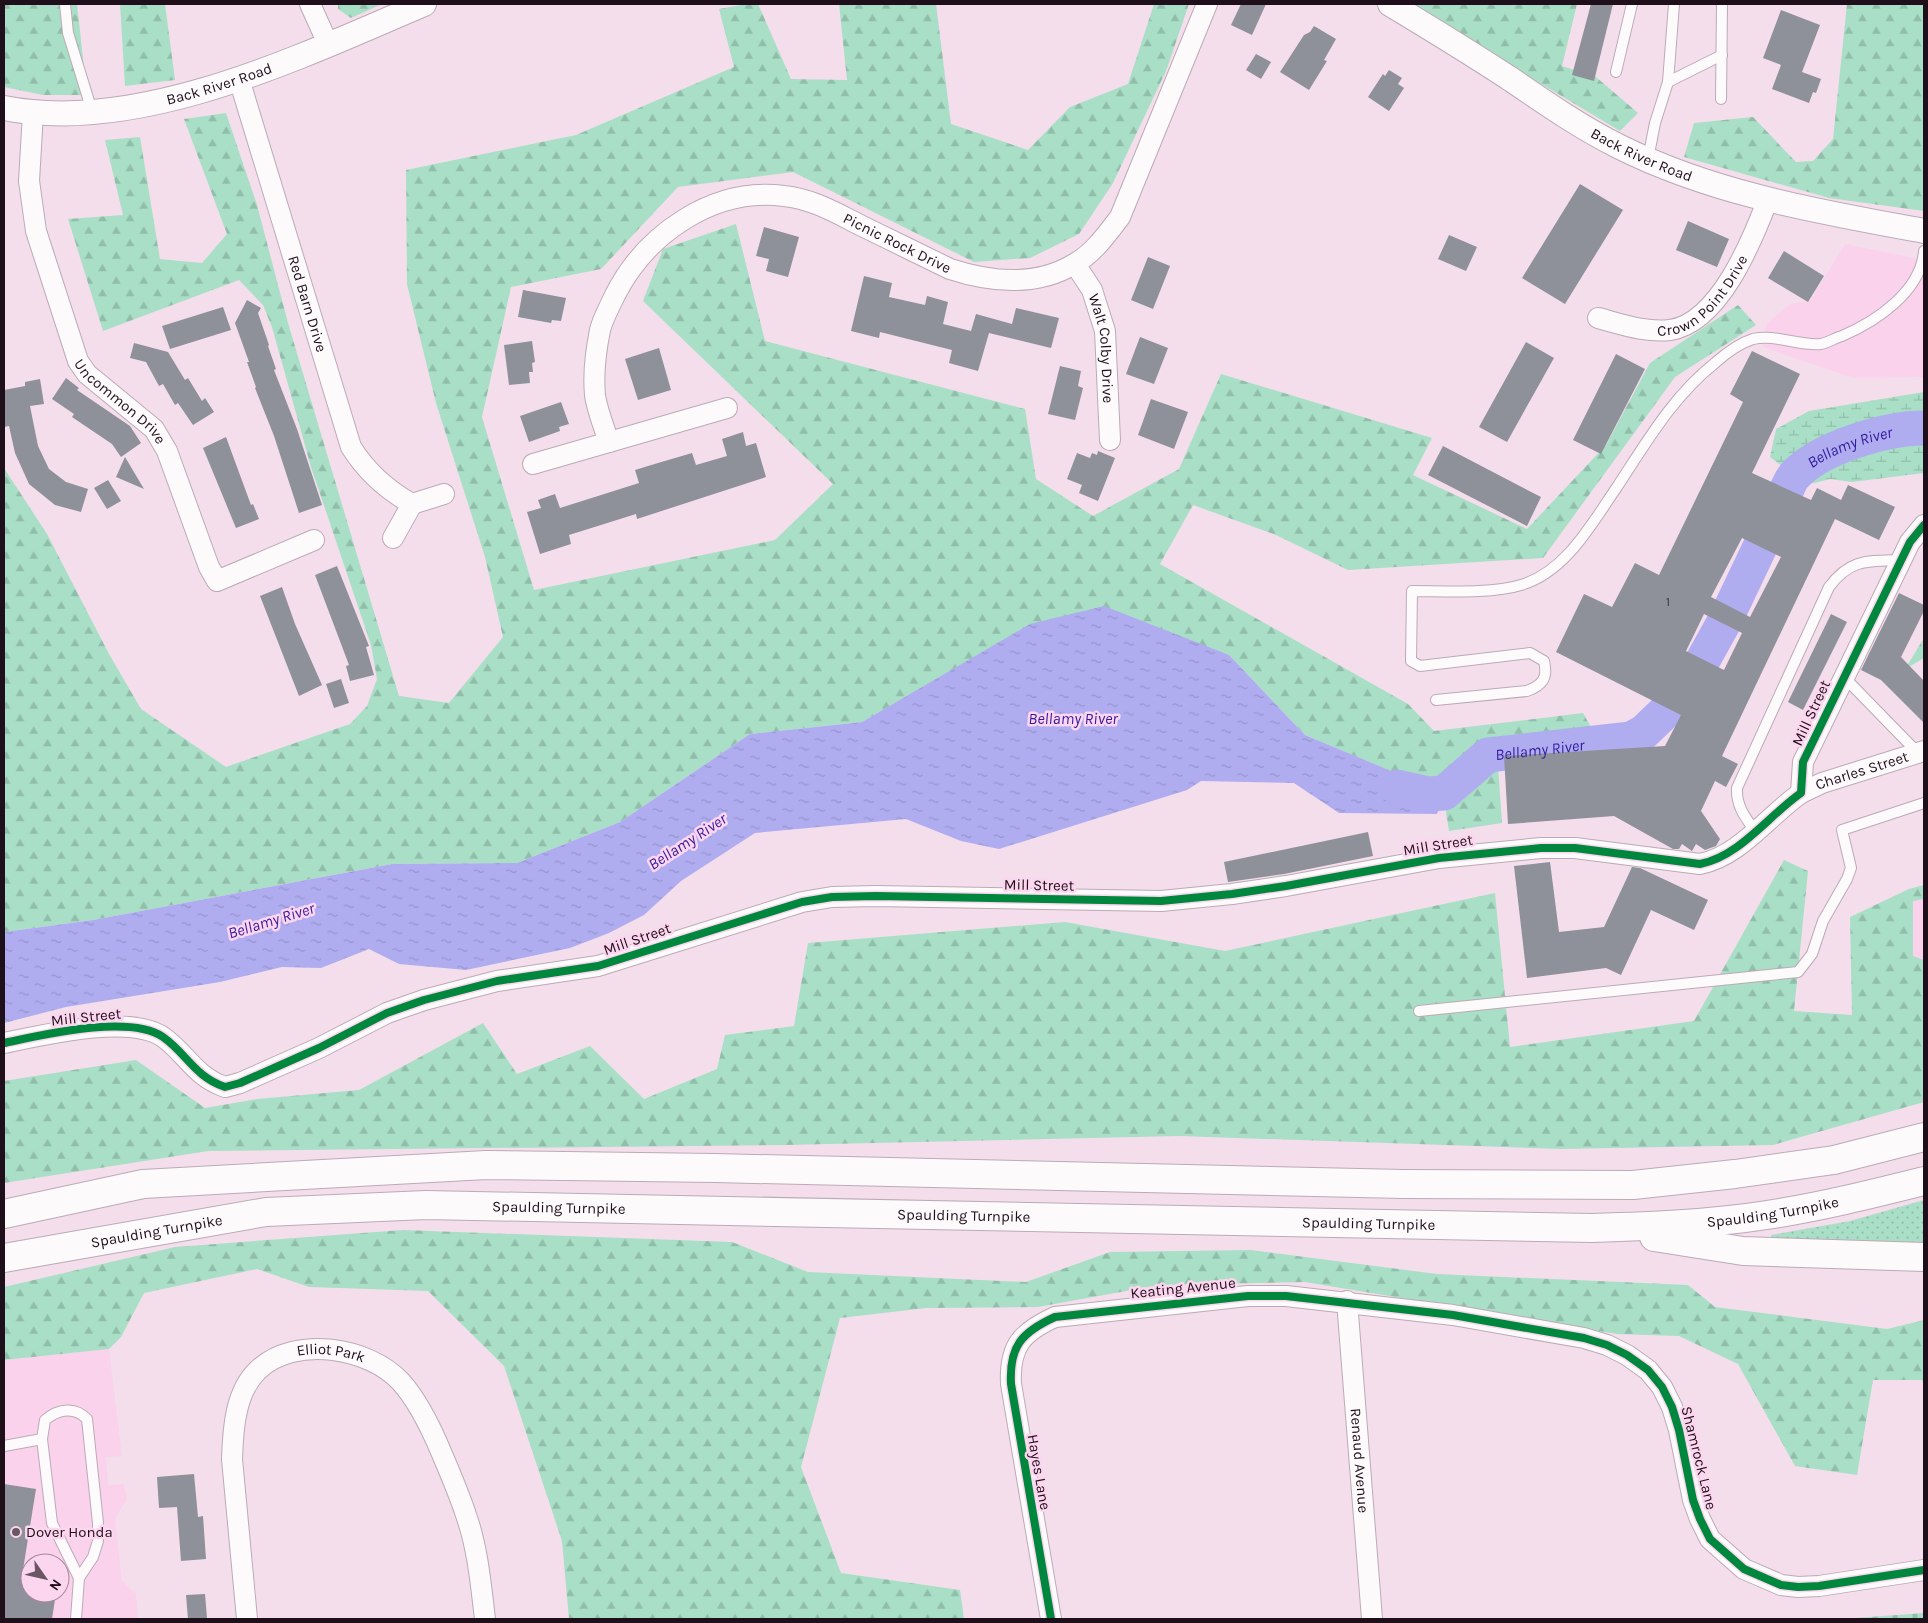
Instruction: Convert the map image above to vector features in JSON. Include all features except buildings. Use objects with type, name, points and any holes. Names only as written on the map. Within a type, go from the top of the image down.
[{"type":"highway","points":[[4,1214],[143,1184],[486,1165],[716,1168],[1403,1184],[1633,1185],[1734,1174],[1834,1160],[1924,1137]]},
{"type":"highway","name":"Spaulding Turnpike","points":[[4,1258],[266,1212],[426,1205],[1592,1228],[1663,1226],[1767,1215],[1826,1205],[1924,1181]]},
{"type":"highway","points":[[1592,1228],[1743,1251],[1924,1257]]},
{"type":"street","points":[[310,4],[328,44]]},
{"type":"street","name":"Back River Road","points":[[4,108],[33,113],[92,111],[176,99],[239,79],[424,4]]},
{"type":"street","name":"Picnic Rock Drive","points":[[609,442],[595,396],[600,329],[629,272],[644,253],[679,221],[703,208],[747,196],[783,195],[817,204],[950,269],[994,280],[1032,278],[1075,264],[1107,235],[1120,217],[1207,4]]},
{"type":"street","name":"Back River Road","points":[[1390,4],[1466,50],[1579,124],[1618,146],[1648,159],[1704,182],[1768,199],[1924,231]]},
{"type":"street","name":"Red Barn Drive","points":[[239,79],[351,447],[365,468],[396,495],[412,504]]},
{"type":"street","name":"Uncommon Drive","points":[[33,113],[29,181],[36,231],[78,361],[88,374],[138,414],[158,436],[167,451],[209,568],[217,582],[314,540]]},
{"type":"street","name":"Crown Point Drive","points":[[1598,318],[1651,330],[1669,330],[1686,326],[1701,316],[1733,273],[1768,199]]},
{"type":"street","name":"Walt Colby Drive","points":[[1075,264],[1092,290],[1105,331],[1110,440]]},
{"type":"street","points":[[532,464],[727,408]]},
{"type":"street","points":[[393,538],[412,504],[444,494]]},
{"type":"street","name":"Mill Street","points":[[4,1043],[92,1029],[121,1026],[138,1027],[154,1032],[165,1039],[200,1075],[225,1087],[240,1083],[319,1048],[387,1013],[424,1000],[497,981],[598,966],[802,902],[832,897],[876,896],[1161,901],[1286,886],[1439,858],[1541,848],[1575,848],[1700,864],[1722,857],[1801,793],[1803,762],[1900,560],[1910,542],[1924,525]]},
{"type":"street","name":"Charles Street","points":[[1801,793],[1822,783],[1921,752]]},
{"type":"street","name":"Keating Avenue","points":[[1027,1332],[1055,1317],[1074,1313],[1222,1298],[1286,1296],[1347,1301]]},
{"type":"street","name":"Shamrock Lane","points":[[1347,1301],[1453,1315],[1584,1338],[1607,1345],[1627,1355],[1648,1370],[1662,1387],[1672,1406],[1679,1430],[1692,1500],[1710,1539],[1744,1569],[1781,1584],[1819,1586],[1924,1570]]},
{"type":"street","name":"Renaud Avenue","points":[[1347,1301],[1372,1619]]},
{"type":"street","name":"Hayes Lane","points":[[1027,1332],[1018,1342],[1013,1354],[1010,1384],[1052,1619]]},
{"type":"street","name":"Elliot Park","points":[[247,1619],[232,1459],[232,1434],[236,1412],[245,1389],[258,1370],[279,1356],[307,1350],[344,1351],[364,1357],[384,1368],[401,1382],[413,1400],[432,1431],[468,1519],[480,1583],[484,1619]]},
{"type":"lane","points":[[65,4],[68,33],[92,111]]},
{"type":"lane","points":[[1616,72],[1632,4]]},
{"type":"lane","points":[[1648,159],[1655,123],[1668,82],[1674,4]]},
{"type":"lane","points":[[1721,99],[1722,4]]},
{"type":"lane","points":[[1668,82],[1722,55]]},
{"type":"lane","points":[[1436,700],[1527,691],[1538,686],[1545,679],[1547,672],[1544,661],[1530,653],[1511,653],[1420,666],[1411,661],[1412,591],[1506,589],[1539,578],[1570,552],[1683,392],[1703,372],[1725,354],[1752,339],[1775,338],[1821,344],[1862,328],[1899,300],[1923,264],[1924,250]]},
{"type":"lane","points":[[1755,831],[1740,809],[1736,799],[1737,788],[1829,587],[1839,574],[1849,566],[1866,561],[1900,560]]},
{"type":"lane","points":[[1843,676],[1921,752]]},
{"type":"lane","points":[[1419,1011],[1798,972],[1812,954],[1824,921],[1851,868],[1842,830],[1924,802]]},
{"type":"lane","points":[[76,1619],[79,1578],[93,1557],[98,1541],[98,1513],[87,1420],[81,1413],[70,1410],[54,1413],[45,1420],[42,1440],[52,1523],[79,1578]]},
{"type":"lane","points":[[4,1446],[42,1440]]},
{"type":"shaded area","points":[[1845,244],[1924,260],[1924,377],[1853,378],[1763,347],[1766,324],[1790,304],[1810,301]]},
{"type":"shaded area","points":[[1924,899],[1924,960],[1913,957],[1913,900]]},
{"type":"shaded area","points":[[109,1349],[122,1456],[106,1457],[108,1485],[124,1484],[127,1499],[115,1518],[122,1581],[136,1594],[138,1619],[4,1619],[4,1360]]},
{"type":"green space","points":[[4,4],[77,4],[87,95],[43,95],[4,87]]},
{"type":"green space","points":[[120,4],[165,4],[175,80],[125,86]]},
{"type":"green space","points":[[338,4],[382,4],[351,18],[338,9]]},
{"type":"green space","points":[[758,4],[791,79],[847,80],[839,4],[936,4],[951,124],[1028,150],[1070,107],[1128,84],[1154,4],[1189,4],[1166,71],[1113,183],[1079,234],[1030,258],[974,262],[793,172],[678,187],[601,269],[511,287],[482,417],[534,590],[775,540],[833,484],[643,301],[663,249],[736,224],[765,341],[1025,409],[1036,479],[1093,516],[1179,469],[1221,374],[1432,438],[1413,475],[1527,529],[1606,445],[1650,363],[1738,305],[1756,325],[1675,377],[1543,558],[1348,570],[1276,535],[1193,505],[1160,564],[1408,704],[1434,731],[1583,713],[1601,745],[1497,752],[1502,823],[1449,831],[1443,793],[1305,735],[1229,655],[1030,625],[862,722],[750,734],[620,822],[517,863],[392,864],[93,920],[4,932],[4,468],[47,534],[109,654],[141,709],[226,767],[350,724],[367,706],[377,679],[371,645],[311,467],[272,327],[263,305],[239,280],[103,331],[68,219],[123,215],[105,140],[140,137],[160,259],[202,263],[227,234],[184,119],[226,113],[257,205],[288,323],[399,696],[449,703],[503,637],[485,557],[436,403],[407,284],[406,170],[576,135],[734,67],[719,9]]},
{"type":"green space","points":[[1408,4],[1577,4],[1562,66],[1596,77],[1638,113],[1620,131]]},
{"type":"green space","points":[[1847,4],[1924,4],[1924,211],[1829,198],[1684,157],[1694,123],[1753,117],[1796,162],[1813,161],[1833,139]]},
{"type":"green space","points":[[1924,392],[1924,473],[1852,482],[1830,479],[1806,485],[1770,457],[1776,429],[1809,411]]},
{"type":"green space","points":[[1924,638],[1924,658],[1905,669]]},
{"type":"green space","points":[[1784,860],[1808,871],[1794,1011],[1852,1015],[1850,917],[1909,889],[1924,885],[1924,899],[1913,901],[1913,956],[1924,960],[1924,1102],[1773,1145],[1561,1149],[1179,1136],[785,1145],[208,1151],[4,1183],[4,1081],[136,1060],[205,1108],[257,1099],[359,1090],[483,1023],[517,1074],[590,1046],[644,1099],[717,1069],[725,1035],[794,1026],[808,943],[1065,922],[1225,951],[1495,893],[1510,1047],[1694,1021]]},
{"type":"green space","points":[[1924,1200],[1924,1248],[1772,1243],[1771,1235],[1850,1221]]},
{"type":"green space","points":[[403,1230],[732,1242],[808,1272],[1026,1282],[1110,1252],[1251,1250],[1437,1274],[1688,1285],[1715,1307],[1887,1329],[1924,1320],[1924,1383],[1922,1380],[1873,1380],[1857,1475],[1795,1466],[1738,1364],[1679,1336],[1617,1334],[1305,1282],[1159,1285],[1038,1307],[926,1308],[840,1318],[801,1467],[841,1573],[960,1590],[964,1619],[569,1619],[562,1541],[504,1366],[428,1291],[309,1287],[257,1269],[144,1293],[121,1337],[109,1349],[4,1360],[4,1287],[175,1247]]},
{"type":"green space","points":[[1924,1613],[1924,1619],[1842,1619]]},
{"type":"water","name":"Bellamy River","points":[[1104,606],[1229,655],[1305,735],[1444,793],[1437,814],[1339,813],[1294,783],[1201,781],[1187,790],[999,849],[961,841],[906,819],[755,833],[681,881],[644,915],[609,933],[570,948],[466,970],[399,964],[369,949],[321,968],[282,967],[220,982],[66,1007],[4,1023],[4,932],[93,920],[392,864],[517,863],[620,822],[750,734],[862,722],[1030,624]]},
{"type":"waterway","name":"Bellamy River","points":[[1787,489],[1791,480],[1806,465],[1837,448],[1874,435],[1924,428]]},
{"type":"waterway","name":"Bellamy River","points":[[1731,608],[1778,509]]},
{"type":"waterway","name":"Bellamy River","points":[[1703,660],[1723,624]]},
{"type":"waterway","name":"Bellamy River","points":[[1397,787],[1429,794],[1444,793],[1488,755],[1631,739],[1644,732],[1668,709]]},
{"type":"cycle path","points":[[4,1043],[85,1028],[129,1027],[148,1030],[163,1037],[198,1071],[225,1087],[240,1083],[319,1048],[387,1013],[424,1000],[497,981],[598,966],[802,902],[832,897],[876,896],[1161,901],[1232,894],[1286,886],[1439,858],[1541,848],[1575,848],[1700,864],[1714,860],[1741,844],[1801,793],[1803,762],[1910,542],[1924,525]]},
{"type":"cycle path","points":[[1051,1619],[1011,1384],[1012,1360],[1015,1350],[1034,1328],[1055,1317],[1248,1296],[1286,1296],[1453,1315],[1584,1338],[1607,1345],[1627,1355],[1648,1370],[1662,1387],[1672,1407],[1679,1430],[1693,1500],[1700,1519],[1710,1539],[1744,1569],[1781,1585],[1798,1587],[1819,1586],[1924,1570]]},
{"type":"place","name":"Dover Honda","points":[[16,1532]]}]
